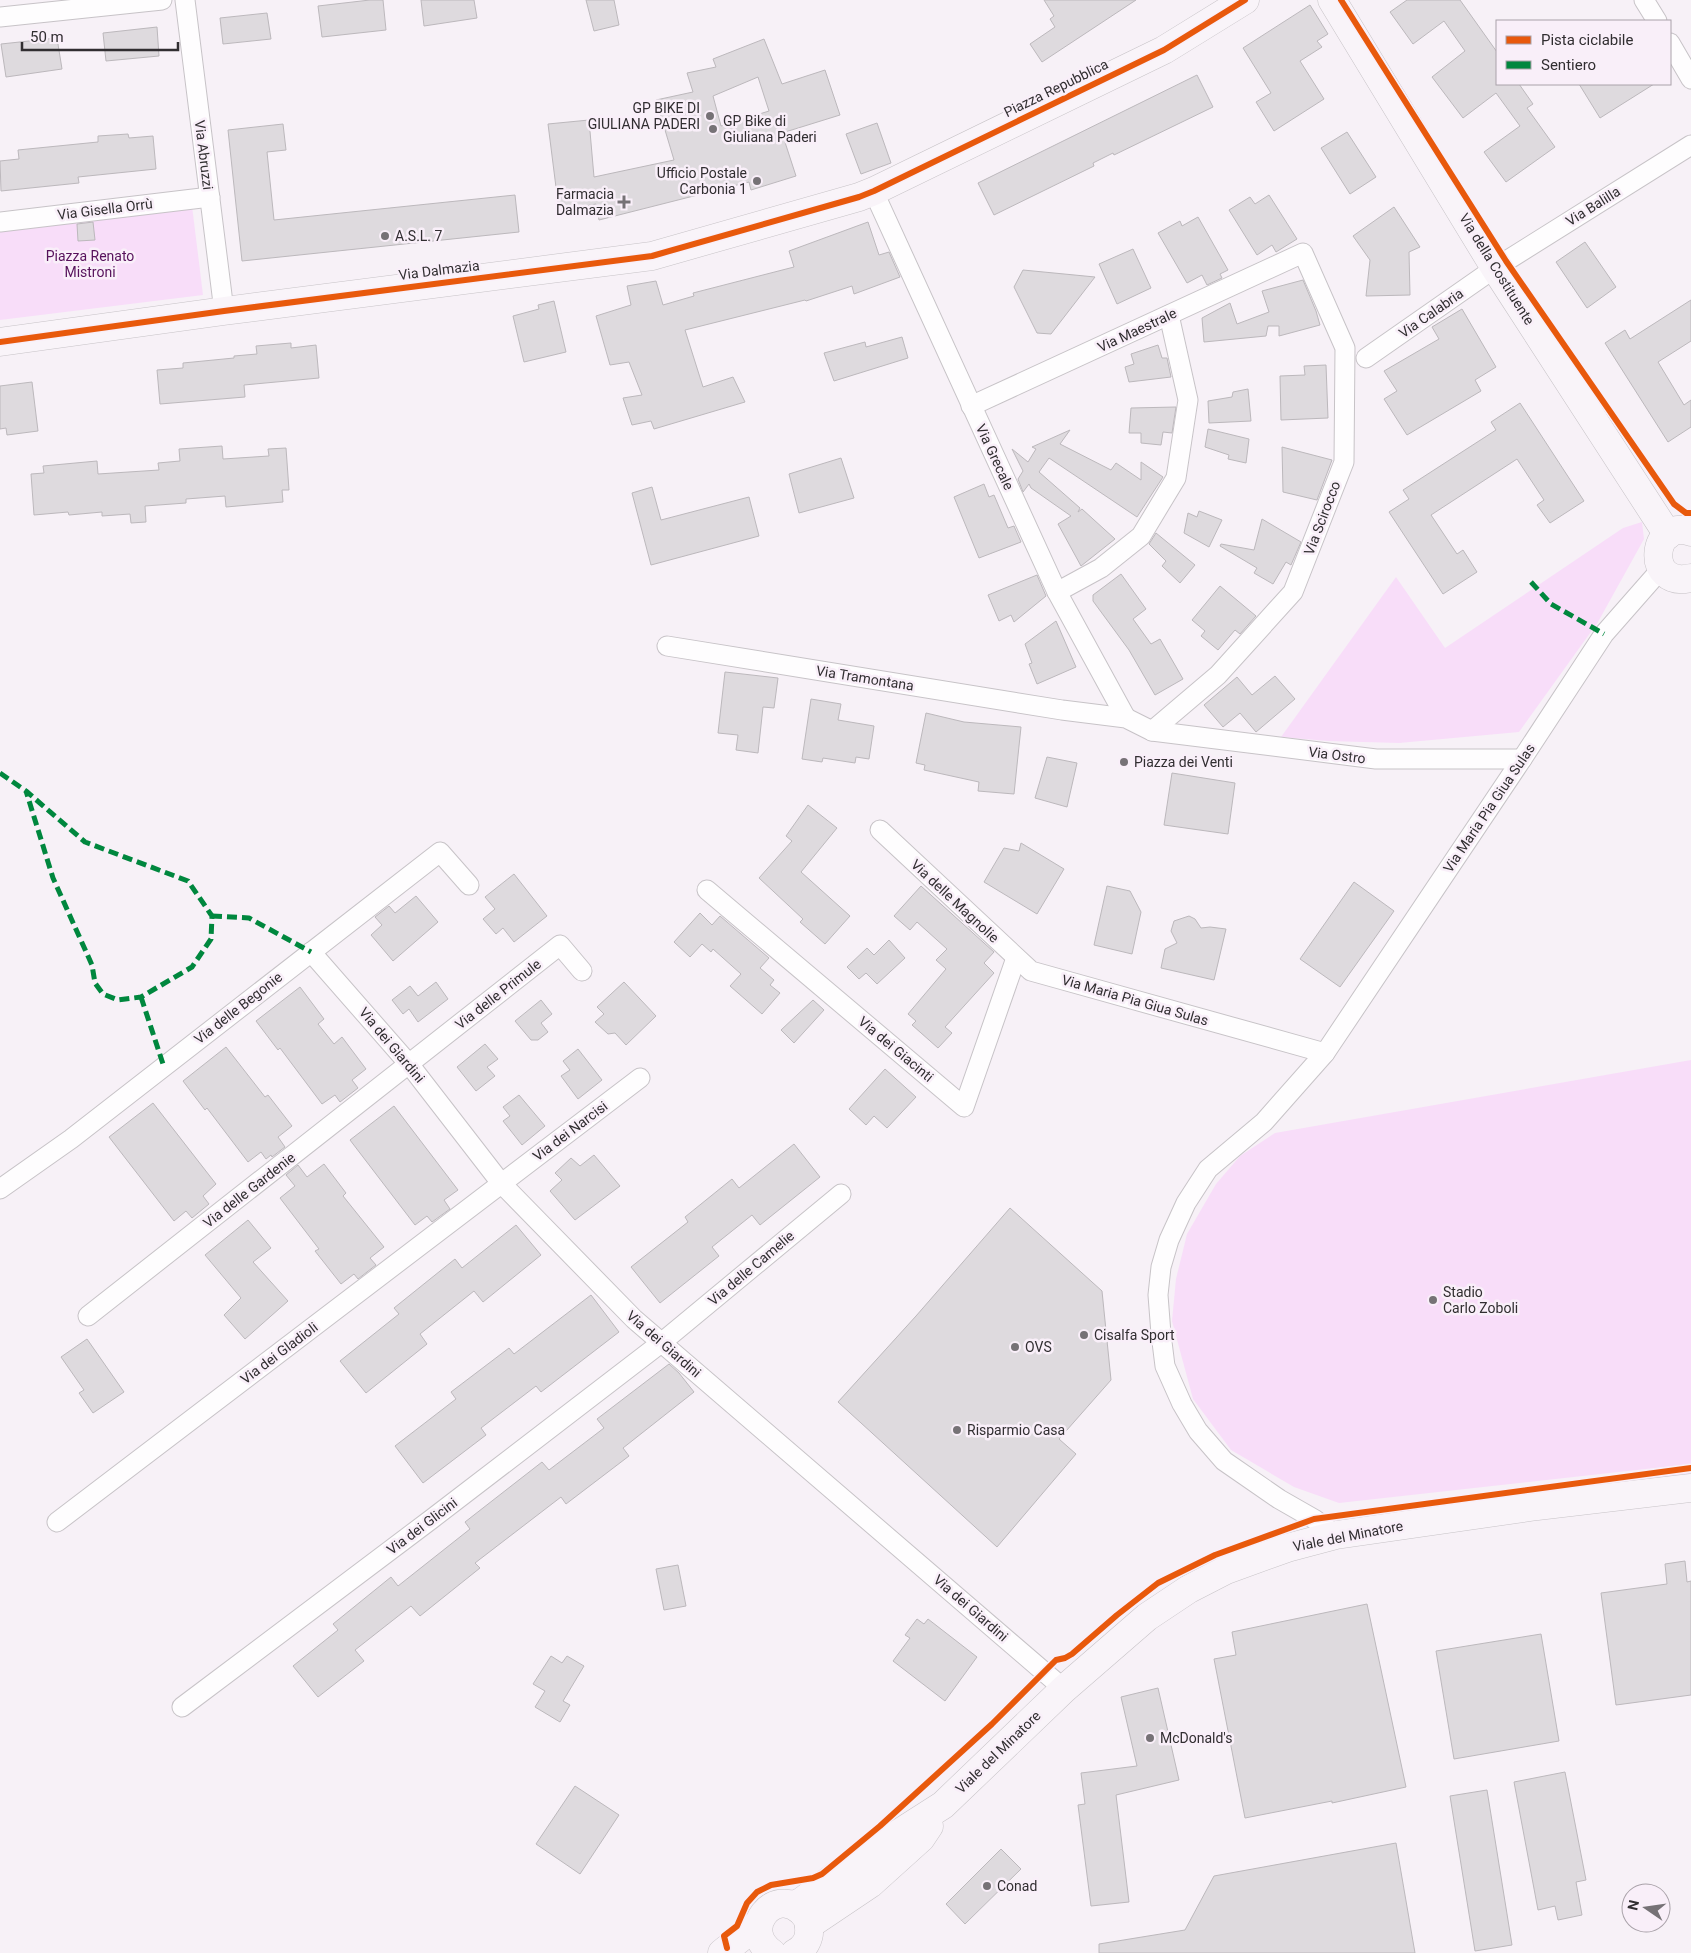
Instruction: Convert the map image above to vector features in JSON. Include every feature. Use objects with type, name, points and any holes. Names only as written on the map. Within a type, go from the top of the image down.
[{"type":"street","points":[[0,17],[162,0]]},
{"type":"street","name":"Via Abruzzi","points":[[185,0],[224,311]]},
{"type":"street","name":"Piazza Repubblica","points":[[874,191],[1164,50],[1245,0]]},
{"type":"street","name":"Via della Costituente","points":[[1332,0],[1496,268],[1679,533]]},
{"type":"street","points":[[1644,0],[1656,20]]},
{"type":"street","points":[[1671,45],[1691,79]]},
{"type":"street","name":"Via Balilla","points":[[1496,268],[1691,145]]},
{"type":"street","name":"Via Dalmazia","points":[[0,342],[652,256],[859,197],[874,191]]},
{"type":"street","name":"Via Grecale","points":[[874,191],[876,200],[1057,592],[1126,718]]},
{"type":"street","name":"Via Gisella Orrù","points":[[0,222],[210,197]]},
{"type":"street","name":"Via Maestrale","points":[[971,406],[1303,253]]},
{"type":"street","name":"Via Scirocco","points":[[1152,731],[1218,675],[1294,592],[1344,462],[1345,348],[1303,253]]},
{"type":"street","name":"Via Calabria","points":[[1366,358],[1496,268]]},
{"type":"street","points":[[1057,592],[1101,568],[1141,536],[1176,478],[1188,400],[1169,315]]},
{"type":"street","points":[[1679,533],[1660,545],[1658,561],[1666,574],[1682,580],[1691,578]]},
{"type":"street","name":"Via Maria Pia Giua Sulas","points":[[1336,1535],[1314,1519],[1240,1474],[1224,1461],[1198,1431],[1182,1404],[1165,1366],[1158,1295],[1161,1267],[1168,1240],[1186,1203],[1208,1169],[1264,1122],[1325,1053],[1604,634],[1662,568]]},
{"type":"street","name":"Via Tramontana","points":[[667,646],[1062,710],[1126,718]]},
{"type":"street","points":[[1126,718],[1152,731]]},
{"type":"street","name":"Via Ostro","points":[[1152,731],[1376,759],[1522,759]]},
{"type":"street","name":"Via delle Magnolie","points":[[880,830],[1031,971]]},
{"type":"street","name":"Via delle Begonie","points":[[0,1188],[71,1139],[440,852],[469,885]]},
{"type":"street","name":"Via dei Giacinti","points":[[707,890],[964,1107],[1016,958]]},
{"type":"street","name":"Via delle Primule","points":[[409,1064],[560,945],[582,971]]},
{"type":"street","name":"Via dei Giardini","points":[[311,952],[409,1064],[501,1183],[634,1319],[1064,1689]]},
{"type":"street","name":"Via Maria Pia Giua Sulas","points":[[1031,971],[1325,1053]]},
{"type":"street","name":"Via delle Gardenie","points":[[88,1316],[409,1064]]},
{"type":"street","name":"Via dei Narcisi","points":[[501,1183],[640,1078]]},
{"type":"street","name":"Via dei Gladioli","points":[[57,1522],[501,1183]]},
{"type":"street","name":"Via delle Camelie","points":[[661,1343],[841,1194]]},
{"type":"street","name":"Via dei Glicini","points":[[182,1707],[434,1518],[661,1343]]},
{"type":"street","name":"Viale del Minatore","points":[[801,1915],[870,1884],[922,1838],[943,1805],[1064,1689],[1147,1617],[1189,1590],[1226,1570],[1287,1548],[1336,1535],[1537,1506],[1691,1488]]},
{"type":"street","points":[[722,1953],[763,1945],[762,1916],[775,1905],[784,1904],[801,1915],[808,1939],[798,1952]]},
{"type":"green space","name":"Piazza Renato Mistroni","points":[[192,206],[203,295],[0,320],[0,230]]},
{"type":"green space","points":[[1642,522],[1644,539],[1598,622],[1519,732],[1399,743],[1328,741],[1281,737],[1396,577],[1445,648],[1623,528]]},
{"type":"green space","name":"Stadio Carlo Zoboli","points":[[1691,1060],[1691,1464],[1339,1503],[1294,1487],[1231,1450],[1193,1399],[1172,1321],[1176,1279],[1187,1234],[1216,1184],[1240,1156],[1275,1133]]},
{"type":"green space","points":[[1691,1470],[1691,1473],[1606,1484],[1606,1482]]},
{"type":"green space","points":[[1597,1483],[1598,1486],[1415,1511],[1414,1508]]},
{"type":"building","points":[[383,0],[386,30],[322,37],[318,6]]},
{"type":"building","points":[[421,0],[474,0],[477,18],[424,26]]},
{"type":"building","points":[[586,0],[614,0],[619,25],[594,31]]},
{"type":"building","points":[[1044,0],[1136,0],[1042,62],[1030,44],[1055,27],[1050,19],[1054,16]]},
{"type":"building","points":[[1407,0],[1460,0],[1496,51],[1496,85],[1520,85],[1533,104],[1527,108],[1555,147],[1506,182],[1484,152],[1520,126],[1496,93],[1463,118],[1432,77],[1465,51],[1444,21],[1413,44],[1390,12]]},
{"type":"building","points":[[1310,5],[1328,34],[1317,41],[1322,47],[1300,61],[1324,99],[1274,131],[1256,102],[1271,93],[1243,48]]},
{"type":"building","points":[[267,13],[271,39],[223,44],[220,18]]},
{"type":"building","points":[[157,27],[159,56],[106,61],[103,33]]},
{"type":"building","points":[[57,38],[62,69],[6,77],[1,44]]},
{"type":"building","points":[[764,39],[782,84],[825,70],[840,115],[782,133],[796,176],[751,190],[749,182],[599,220],[596,204],[559,211],[548,124],[589,120],[594,177],[674,160],[656,100],[693,92],[687,73],[716,67],[713,59]],"holes":[[[758,77],[769,111],[721,126],[713,96]]]},
{"type":"building","points":[[1197,75],[1213,107],[1114,155],[1113,153],[1093,163],[1094,166],[994,215],[978,183]]},
{"type":"building","points":[[1580,85],[1652,85],[1600,118]]},
{"type":"building","points":[[877,123],[891,163],[861,174],[846,134]]},
{"type":"building","points":[[283,124],[286,150],[267,152],[274,220],[515,195],[519,232],[242,261],[228,130]]},
{"type":"building","points":[[1347,132],[1376,177],[1350,194],[1321,148]]},
{"type":"building","points":[[128,134],[129,138],[153,136],[156,169],[78,177],[79,183],[1,191],[0,161],[19,159],[18,150],[98,142],[98,136]]},
{"type":"building","points":[[1269,195],[1297,239],[1276,252],[1272,245],[1257,255],[1229,210],[1250,197],[1255,204]]},
{"type":"building","points":[[1394,207],[1420,247],[1409,252],[1410,295],[1366,296],[1370,260],[1353,236]]},
{"type":"building","points":[[1198,217],[1228,270],[1220,274],[1222,278],[1207,285],[1202,275],[1187,283],[1158,233],[1180,221],[1182,226]]},
{"type":"building","points":[[93,222],[95,240],[78,241],[77,224]]},
{"type":"building","points":[[868,222],[879,255],[889,252],[900,277],[854,294],[852,286],[806,301],[685,330],[703,387],[733,377],[745,402],[654,429],[651,421],[632,425],[623,398],[642,395],[629,362],[610,365],[596,316],[631,305],[627,286],[656,281],[663,305],[694,296],[693,293],[794,267],[789,251]]},
{"type":"building","points":[[1585,242],[1616,287],[1587,308],[1556,262]]},
{"type":"building","points":[[1133,249],[1151,288],[1117,304],[1099,264]]},
{"type":"building","points":[[1023,270],[1095,277],[1051,334],[1037,333],[1014,287]]},
{"type":"building","points":[[1303,280],[1320,325],[1279,336],[1279,326],[1268,326],[1266,336],[1204,342],[1202,318],[1230,303],[1237,324],[1269,312],[1262,291]]},
{"type":"building","points":[[1691,300],[1691,341],[1658,362],[1684,405],[1691,400],[1691,427],[1668,442],[1605,343],[1625,330],[1630,339]]},
{"type":"building","points":[[554,301],[566,352],[524,362],[513,316],[539,309],[538,305]]},
{"type":"building","points":[[1462,309],[1496,367],[1475,380],[1481,391],[1407,435],[1384,399],[1397,391],[1384,371],[1439,339],[1432,327]]},
{"type":"building","points":[[902,337],[908,358],[834,381],[824,353],[865,342],[866,347]]},
{"type":"building","points":[[291,343],[291,348],[316,345],[319,378],[244,385],[245,397],[160,404],[157,370],[183,368],[183,363],[257,354],[256,346]]},
{"type":"building","points":[[1158,345],[1162,358],[1167,358],[1171,377],[1129,382],[1125,367],[1134,364],[1131,354]]},
{"type":"building","points":[[1326,365],[1328,418],[1281,420],[1280,376],[1305,375],[1304,366]]},
{"type":"building","points":[[32,382],[38,431],[7,435],[6,428],[0,429],[0,386]]},
{"type":"building","points":[[1248,389],[1251,421],[1209,423],[1208,401],[1232,397],[1233,392]]},
{"type":"building","points":[[1520,403],[1584,501],[1550,523],[1537,505],[1544,500],[1517,459],[1431,515],[1457,554],[1463,550],[1477,572],[1443,594],[1389,512],[1409,499],[1403,490],[1496,430],[1491,422]]},
{"type":"building","points":[[1176,407],[1172,433],[1163,432],[1161,445],[1141,443],[1141,433],[1129,433],[1131,408]]},
{"type":"building","points":[[1208,429],[1249,439],[1246,463],[1228,459],[1229,455],[1205,447]]},
{"type":"building","points":[[1070,430],[1060,444],[1111,470],[1116,463],[1141,480],[1141,462],[1163,477],[1137,517],[1049,458],[1039,472],[1080,508],[1078,512],[1082,509],[1115,539],[1081,566],[1058,524],[1071,516],[1031,488],[1029,484],[1023,492],[1018,479],[1023,471],[1012,449],[1028,462],[1036,449],[1032,447]]},
{"type":"building","points":[[222,446],[223,459],[269,456],[268,449],[286,448],[289,490],[282,490],[283,502],[226,507],[225,496],[186,499],[186,503],[145,506],[146,522],[131,523],[130,514],[102,516],[102,512],[69,515],[68,512],[34,515],[31,474],[44,473],[43,466],[97,461],[98,474],[159,470],[158,463],[180,461],[179,449]]},
{"type":"building","points":[[1282,447],[1332,460],[1317,500],[1283,492]]},
{"type":"building","points":[[841,458],[854,498],[799,513],[789,474]]},
{"type":"building","points":[[984,484],[989,497],[994,495],[1008,528],[1014,526],[1021,542],[979,558],[954,497]]},
{"type":"building","points":[[652,487],[661,520],[749,497],[759,536],[651,565],[632,493]]},
{"type":"building","points":[[1199,511],[1222,520],[1209,547],[1184,533],[1188,513],[1197,517]]},
{"type":"building","points":[[1262,519],[1301,542],[1291,565],[1286,562],[1273,584],[1254,573],[1257,568],[1220,546],[1221,544],[1254,550]]},
{"type":"building","points":[[1156,533],[1195,565],[1180,583],[1162,566],[1166,561],[1149,544]]},
{"type":"building","points":[[1121,574],[1146,609],[1133,619],[1151,644],[1160,639],[1183,679],[1155,695],[1129,650],[1093,601],[1093,595]]},
{"type":"building","points":[[1037,575],[1046,596],[1014,622],[1011,615],[999,621],[988,595]]},
{"type":"building","points":[[1220,586],[1256,616],[1240,634],[1235,630],[1218,650],[1201,636],[1205,631],[1192,620]]},
{"type":"building","points":[[1056,621],[1076,667],[1037,684],[1029,664],[1032,663],[1025,644]]},
{"type":"building","points":[[725,672],[778,678],[774,708],[763,707],[758,753],[736,750],[738,735],[718,733]]},
{"type":"building","points":[[1275,676],[1295,699],[1256,732],[1240,713],[1223,727],[1204,705],[1237,677],[1252,695]]},
{"type":"building","points":[[811,699],[841,704],[838,720],[874,726],[869,759],[856,757],[855,763],[823,758],[822,762],[802,759]]},
{"type":"building","points":[[926,713],[964,722],[1021,727],[1014,794],[978,791],[979,782],[924,770],[925,765],[916,763]]},
{"type":"building","points":[[1047,757],[1077,763],[1067,807],[1035,798]]},
{"type":"building","points":[[1172,773],[1235,783],[1228,834],[1164,825]]},
{"type":"building","points":[[808,805],[837,828],[801,872],[850,916],[825,944],[800,922],[803,919],[759,878],[792,841],[786,836]]},
{"type":"building","points":[[1021,843],[1064,869],[1037,914],[984,882],[1004,848],[1019,851]]},
{"type":"building","points":[[514,874],[547,916],[514,942],[503,928],[496,934],[483,919],[495,909],[485,897]]},
{"type":"building","points":[[1354,882],[1394,911],[1340,987],[1300,959]]},
{"type":"building","points":[[921,886],[994,952],[984,963],[994,973],[945,1027],[952,1033],[938,1048],[912,1025],[916,1021],[908,1014],[946,969],[936,960],[947,949],[917,922],[910,930],[894,916]]},
{"type":"building","points":[[1107,886],[1130,891],[1141,912],[1132,954],[1094,945]]},
{"type":"building","points":[[416,896],[438,922],[393,961],[371,935],[382,925],[375,917],[389,906],[395,913]]},
{"type":"building","points":[[700,913],[712,925],[720,916],[769,958],[760,968],[774,980],[770,985],[780,993],[762,1014],[730,986],[741,974],[713,949],[711,952],[702,944],[690,957],[674,942]]},
{"type":"building","points":[[1189,916],[1195,919],[1201,928],[1226,929],[1214,980],[1161,968],[1165,949],[1177,943],[1171,931],[1174,921]]},
{"type":"building","points":[[889,940],[905,958],[877,984],[866,973],[859,979],[847,967],[867,948],[874,955]]},
{"type":"building","points":[[436,982],[448,999],[418,1022],[409,1009],[403,1014],[392,1000],[410,986],[418,996]]},
{"type":"building","points":[[624,982],[656,1016],[626,1045],[615,1033],[608,1034],[595,1022],[604,1014],[597,1007]]},
{"type":"building","points":[[300,987],[324,1019],[318,1024],[334,1044],[342,1037],[366,1069],[352,1080],[358,1088],[340,1102],[335,1095],[322,1104],[280,1048],[278,1050],[256,1021]]},
{"type":"building","points":[[541,1000],[552,1014],[541,1023],[548,1032],[538,1040],[531,1040],[515,1021]]},
{"type":"building","points":[[813,1000],[824,1010],[794,1043],[781,1030]]},
{"type":"building","points":[[485,1044],[498,1059],[487,1067],[495,1076],[476,1091],[457,1067]]},
{"type":"building","points":[[226,1047],[265,1097],[268,1095],[292,1126],[278,1137],[285,1147],[272,1157],[271,1155],[266,1159],[261,1152],[248,1162],[207,1108],[205,1110],[183,1081]]},
{"type":"building","points":[[578,1049],[602,1080],[578,1099],[561,1076],[570,1070],[563,1061]]},
{"type":"building","points":[[885,1069],[916,1097],[887,1128],[874,1116],[866,1125],[849,1109]]},
{"type":"building","points":[[519,1095],[545,1126],[522,1145],[503,1121],[510,1116],[503,1107]]},
{"type":"building","points":[[153,1103],[216,1184],[203,1196],[209,1204],[192,1218],[186,1211],[174,1221],[109,1137]]},
{"type":"building","points":[[394,1106],[458,1190],[444,1200],[450,1209],[432,1222],[427,1216],[415,1225],[350,1140]]},
{"type":"building","points":[[794,1144],[820,1177],[760,1225],[752,1215],[712,1247],[719,1256],[660,1303],[631,1267],[688,1222],[685,1217],[732,1179],[739,1188]]},
{"type":"building","points":[[594,1155],[620,1186],[575,1220],[550,1191],[562,1180],[555,1173],[571,1158],[580,1166]]},
{"type":"building","points":[[324,1164],[346,1193],[343,1196],[384,1247],[370,1258],[376,1265],[358,1279],[354,1274],[341,1284],[315,1251],[319,1249],[280,1198],[295,1186],[286,1175],[298,1165],[307,1177]]},
{"type":"building","points":[[1010,1208],[1102,1291],[1111,1380],[1059,1439],[1076,1454],[997,1547],[838,1402]]},
{"type":"building","points":[[248,1220],[271,1248],[253,1262],[288,1301],[245,1339],[224,1315],[241,1298],[205,1255]]},
{"type":"building","points":[[516,1225],[541,1255],[483,1302],[474,1291],[420,1334],[427,1344],[366,1393],[340,1361],[399,1314],[394,1308],[455,1259],[462,1268]]},
{"type":"building","points":[[591,1295],[619,1332],[541,1392],[536,1386],[481,1428],[486,1435],[423,1483],[395,1446],[456,1399],[451,1392],[509,1348],[514,1354]]},
{"type":"building","points":[[87,1339],[124,1392],[93,1413],[79,1393],[84,1390],[61,1357]]},
{"type":"building","points":[[669,1364],[694,1392],[623,1448],[629,1456],[566,1504],[561,1497],[475,1563],[480,1568],[420,1616],[411,1606],[355,1650],[364,1661],[318,1697],[293,1666],[338,1630],[333,1624],[391,1577],[398,1586],[470,1529],[465,1522],[542,1462],[549,1470],[604,1428],[597,1419]]},
{"type":"building","points":[[1685,1561],[1687,1582],[1691,1581],[1691,1695],[1616,1705],[1601,1593],[1667,1584],[1665,1564]]},
{"type":"building","points":[[678,1565],[686,1606],[664,1610],[656,1569]]},
{"type":"building","points":[[1367,1604],[1406,1787],[1332,1803],[1332,1801],[1245,1818],[1214,1659],[1236,1655],[1232,1632]]},
{"type":"building","points":[[917,1619],[924,1624],[928,1619],[977,1657],[945,1701],[893,1661],[910,1638],[905,1635]]},
{"type":"building","points":[[1541,1634],[1559,1741],[1454,1759],[1436,1651]]},
{"type":"building","points":[[551,1656],[562,1663],[567,1656],[584,1666],[563,1701],[570,1705],[560,1722],[535,1707],[545,1691],[533,1684]]},
{"type":"building","points":[[1158,1688],[1179,1780],[1116,1795],[1129,1902],[1091,1906],[1078,1805],[1085,1804],[1081,1773],[1137,1766],[1121,1697]]},
{"type":"building","points":[[1565,1772],[1586,1880],[1576,1882],[1582,1915],[1558,1920],[1555,1906],[1538,1910],[1514,1782]]},
{"type":"building","points":[[575,1786],[619,1815],[580,1874],[536,1844]]},
{"type":"building","points":[[1487,1790],[1512,1945],[1475,1951],[1450,1796]]},
{"type":"building","points":[[1396,1843],[1415,1953],[1099,1953],[1099,1944],[1185,1930],[1214,1876]]},
{"type":"building","points":[[1001,1849],[1021,1869],[965,1924],[946,1904]]},
{"type":"marked path","points":[[1531,582],[1551,604],[1604,634]]},
{"type":"marked path","points":[[0,773],[26,791],[85,842],[188,881],[212,916],[211,939],[192,967],[141,997],[118,1000],[103,994],[95,983],[92,965],[53,878],[26,791]]},
{"type":"marked path","points":[[212,916],[249,918],[311,952]]},
{"type":"marked path","points":[[141,997],[164,1067]]},
{"type":"cycle path","points":[[0,342],[652,256],[859,197],[874,191],[1164,50],[1245,0]]},
{"type":"cycle path","points":[[1341,0],[1506,261],[1674,504],[1686,513],[1691,513]]},
{"type":"cycle path","points":[[727,1948],[724,1936],[737,1926],[747,1903],[757,1892],[771,1885],[813,1878],[822,1874],[880,1826],[992,1724],[1056,1660],[1072,1654],[1158,1583],[1215,1555],[1314,1519],[1691,1468]]},
{"type":"place","name":"GP BIKE DI GIULIANA PADERI","points":[[710,116]]},
{"type":"place","name":"GP Bike di Giuliana Paderi","points":[[713,129]]},
{"type":"place","name":"Ufficio Postale Carbonia 1","points":[[757,181]]},
{"type":"place","name":"Farmacia Dalmazia","points":[[624,202]]},
{"type":"place","name":"A.S.L. 7","points":[[385,236]]},
{"type":"place","name":"Piazza dei Venti","points":[[1124,762]]},
{"type":"place","name":"Stadio Carlo Zoboli","points":[[1433,1300]]},
{"type":"place","name":"Cisalfa Sport","points":[[1084,1335]]},
{"type":"place","name":"OVS","points":[[1015,1347]]},
{"type":"place","name":"Risparmio Casa","points":[[957,1430]]},
{"type":"place","name":"McDonald's","points":[[1150,1738]]},
{"type":"place","name":"Conad","points":[[987,1886]]}]
